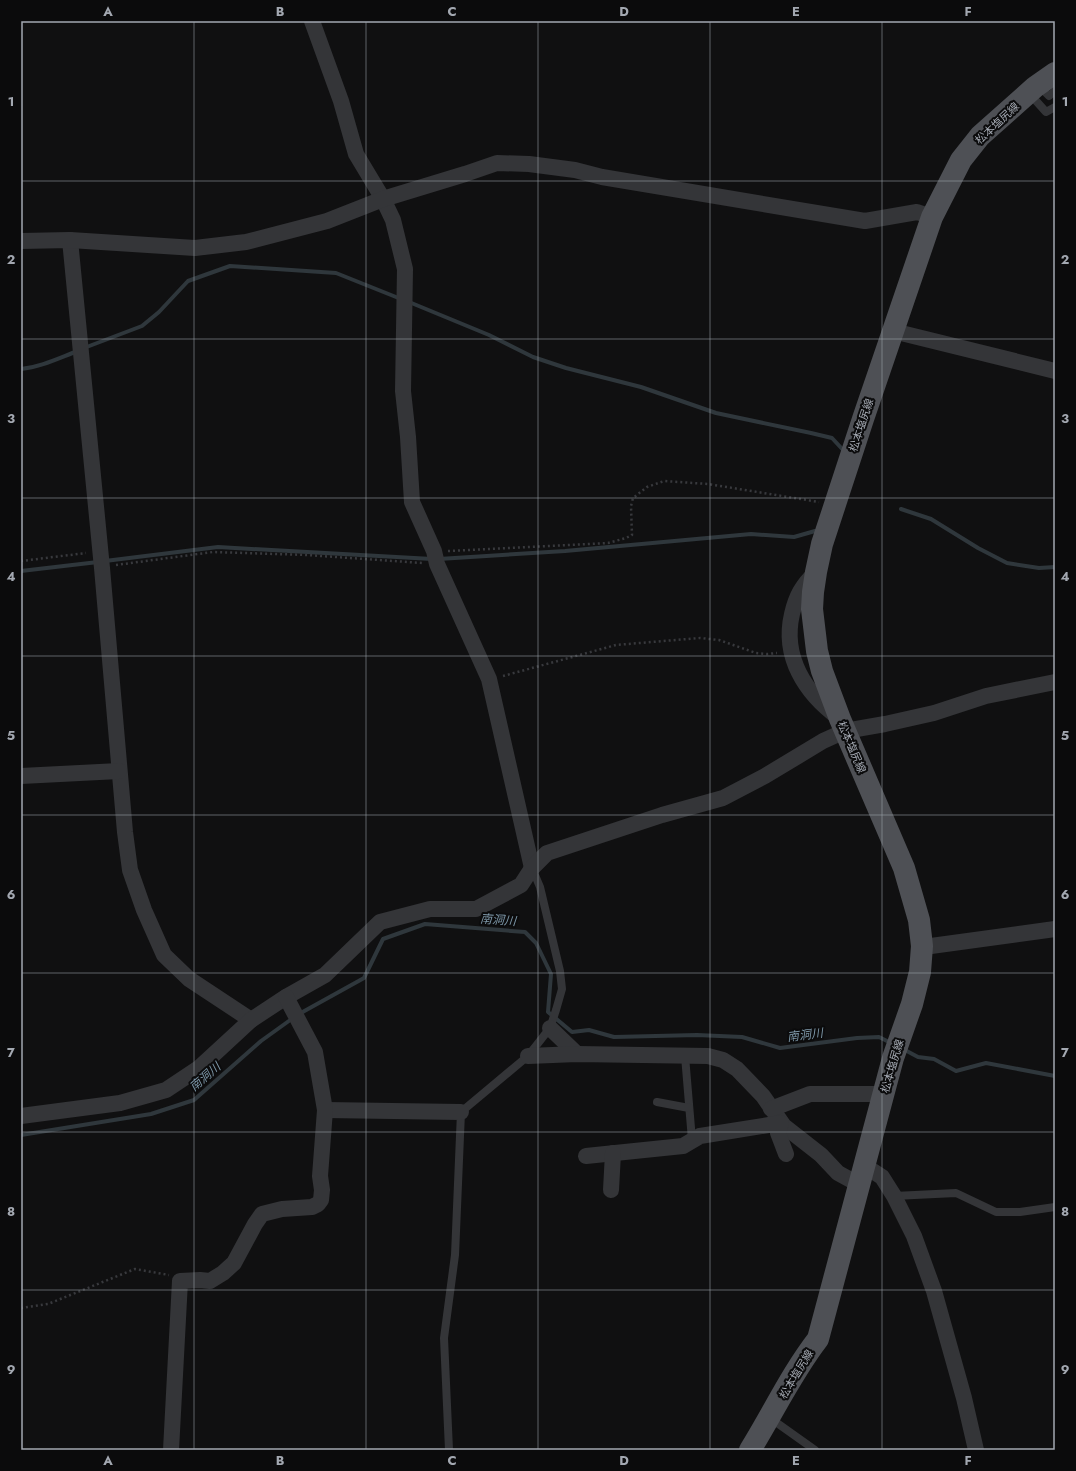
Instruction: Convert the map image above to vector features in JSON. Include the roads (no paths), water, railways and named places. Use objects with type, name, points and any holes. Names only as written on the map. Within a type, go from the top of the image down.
[{"type":"main road","name":"松本塩尻線","points":[[750,1450],[770,1418],[803,1358],[818,1340],[893,1058],[912,1004],[920,972],[922,946],[920,920],[904,868],[843,725],[824,677],[817,651],[812,609],[816,572],[822,544],[932,217],[961,160],[980,136],[1044,86]]},
{"type":"street","points":[[312,21],[341,101],[356,154],[383,199],[393,220],[405,269],[403,391],[408,437],[412,502],[489,680],[532,868]]},
{"type":"street","points":[[21,241],[70,240],[195,248],[246,242],[327,221],[383,199],[497,163],[513,163],[575,170],[602,177],[865,221],[917,212],[932,217]]},
{"type":"street","points":[[70,240],[99,551],[102,568],[119,771],[130,870],[144,910],[164,955],[189,979],[252,1020]]},
{"type":"street","points":[[893,331],[1055,371]]},
{"type":"street","points":[[816,572],[800,589],[795,602],[789,631],[791,651],[795,664],[803,680],[843,725]]},
{"type":"street","points":[[21,1116],[120,1103],[166,1090],[199,1068],[252,1020],[286,997],[325,976],[380,922],[430,909],[476,909],[522,885],[532,868],[547,852],[662,815],[723,798],[765,776],[823,741],[843,725],[885,724],[934,713],[986,696],[1055,682]]},
{"type":"street","points":[[21,776],[119,771]]},
{"type":"street","points":[[922,946],[1055,929]]},
{"type":"street","points":[[171,1450],[180,1281],[210,1281],[223,1273],[234,1263],[262,1214],[282,1209],[312,1207],[318,1204],[321,1200],[322,1190],[320,1176],[325,1110],[315,1052],[286,997]]},
{"type":"street","points":[[550,1028],[577,1054]]},
{"type":"street","points":[[528,1056],[577,1054],[708,1056],[723,1060],[737,1069],[763,1096],[781,1123],[821,1155],[838,1173],[882,1177],[894,1196],[914,1236],[934,1290],[964,1398],[976,1450]]},
{"type":"street","points":[[772,1109],[810,1094],[884,1094]]},
{"type":"street","points":[[325,1110],[460,1112]]},
{"type":"street","points":[[586,1156],[683,1146],[700,1136],[781,1123]]},
{"type":"street","points":[[781,1123],[778,1133],[786,1154]]},
{"type":"street","points":[[611,1190],[613,1153]]},
{"type":"lane","points":[[1044,86],[1046,112],[1055,107]]},
{"type":"lane","points":[[449,1450],[444,1338],[455,1255],[460,1112],[528,1056],[550,1028],[562,989],[560,972],[540,887],[532,868]]},
{"type":"lane","points":[[685,1056],[692,1140]]},
{"type":"lane","points":[[657,1102],[690,1108]]},
{"type":"lane","points":[[894,1196],[956,1193],[996,1212],[1020,1212],[1055,1207]]},
{"type":"lane","points":[[770,1418],[815,1450]]},
{"type":"waterway","points":[[84,348],[142,326],[159,312],[188,281],[230,266],[336,273],[401,299]]},
{"type":"waterway","points":[[409,302],[489,335],[533,357],[566,368],[641,387],[716,413],[832,438],[844,451]]},
{"type":"waterway","points":[[21,369],[43,364],[78,351]]},
{"type":"waterway","points":[[901,509],[931,519],[978,548],[1007,563],[1039,568],[1055,567]]},
{"type":"waterway","points":[[439,559],[565,551],[751,534],[794,537],[815,531]]},
{"type":"waterway","points":[[105,561],[218,547],[432,559]]},
{"type":"waterway","points":[[21,571],[98,562]]},
{"type":"waterway","name":"南洞川","points":[[299,1014],[364,978],[383,939],[425,924],[525,932],[536,943],[551,974],[548,1012],[572,1032],[589,1030],[614,1037],[697,1035],[742,1037],[780,1048],[857,1038],[879,1037],[891,1043]]},
{"type":"waterway","name":"南洞川","points":[[21,1135],[151,1114],[194,1100],[261,1041],[293,1018]]},
{"type":"waterway","name":"南洞川","points":[[903,1049],[918,1057],[934,1059],[956,1071],[986,1063],[1055,1076]]}]
